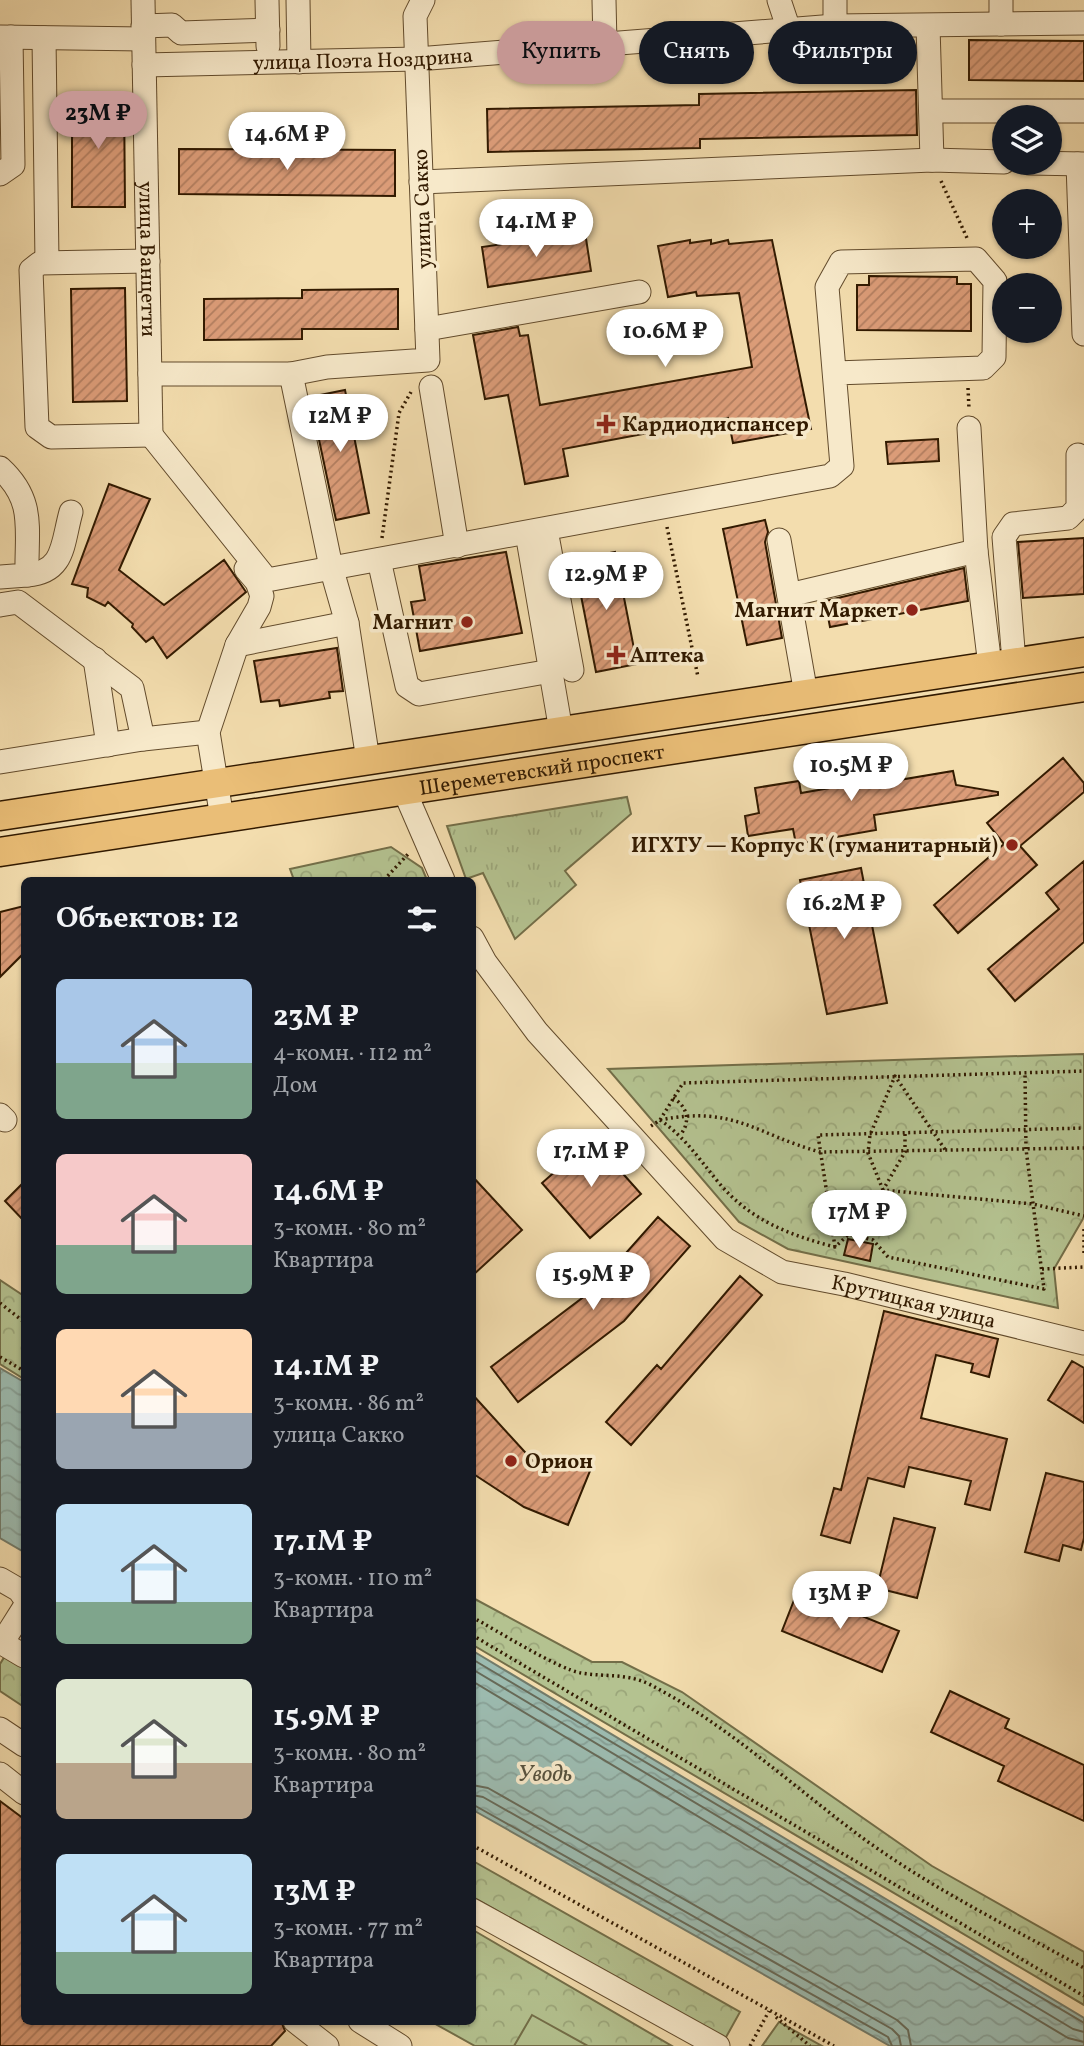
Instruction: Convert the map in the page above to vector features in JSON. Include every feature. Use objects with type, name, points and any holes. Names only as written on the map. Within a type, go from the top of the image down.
[{"type":"main road","name":"Шереметевский проспект","points":[[0,816],[1084,652]]},
{"type":"main road","name":"Шереметевский проспект","points":[[0,852],[1084,687]]},
{"type":"main road","points":[[398,756],[404,790]]},
{"type":"street","name":"улица Ванцетти","points":[[143,0],[151,435]]},
{"type":"street","points":[[267,0],[268,62]]},
{"type":"street","points":[[298,0],[299,62]]},
{"type":"street","name":"улица Сакко","points":[[423,0],[415,16],[428,360]]},
{"type":"street","points":[[604,0],[604,21]]},
{"type":"street","points":[[779,0],[786,21]]},
{"type":"street","points":[[835,0],[835,21]]},
{"type":"street","points":[[1001,0],[1001,24]]},
{"type":"street","name":"улица Поэта Ноздрина","points":[[917,26],[1084,23]]},
{"type":"street","points":[[0,174],[13,165],[5,37],[44,38],[143,32],[172,25],[181,33],[268,30]]},
{"type":"street","points":[[928,26],[932,160]]},
{"type":"street","name":"улица Поэта Ноздрина","points":[[625,42],[768,32]]},
{"type":"street","points":[[44,38],[47,262]]},
{"type":"street","name":"улица Поэта Ноздрина","points":[[144,65],[417,59],[497,53]]},
{"type":"street","points":[[931,111],[1084,111]]},
{"type":"street","points":[[421,182],[932,160],[992,162]]},
{"type":"street","points":[[1062,164],[1081,164],[1084,334]]},
{"type":"street","points":[[148,261],[47,262],[40,263],[31,270],[37,427],[51,437],[151,435],[267,580],[830,476],[842,466],[827,287],[841,262],[976,259],[995,281],[994,357],[983,368],[835,373]]},
{"type":"street","points":[[427,330],[639,292]]},
{"type":"street","points":[[150,374],[291,374],[327,367],[428,360]]},
{"type":"street","points":[[291,374],[331,567],[347,623],[368,760]]},
{"type":"street","points":[[431,387],[457,546]]},
{"type":"street","points":[[969,428],[976,551],[1002,664]]},
{"type":"street","points":[[1002,664],[1004,537],[1013,524],[1068,518],[1078,508],[1078,455]]},
{"type":"street","points":[[0,468],[18,484],[25,500],[27,575]]},
{"type":"street","points":[[0,577],[44,574],[55,566],[71,512]]},
{"type":"street","points":[[211,530],[257,582],[262,596],[259,607],[237,645],[208,732],[222,818]]},
{"type":"street","points":[[536,532],[561,670],[561,731]]},
{"type":"street","points":[[779,540],[806,694]]},
{"type":"street","points":[[789,595],[976,551]]},
{"type":"street","points":[[379,561],[407,686],[419,694],[561,670]]},
{"type":"street","points":[[0,605],[18,602],[132,688],[143,739]]},
{"type":"street","points":[[237,645],[347,623]]},
{"type":"street","points":[[96,659],[108,745]]},
{"type":"street","points":[[0,762],[143,739],[208,732]]},
{"type":"street","points":[[404,790],[442,877]]},
{"type":"street","name":"Крутицкая улица","points":[[476,945],[485,962],[537,1032],[725,1239],[782,1272],[844,1284],[1084,1343]]},
{"type":"street","points":[[0,1579],[21,1593]]},
{"type":"street","points":[[21,1613],[2,1643],[21,1654]]},
{"type":"street","points":[[0,1729],[21,1743]]},
{"type":"street","points":[[0,1774],[21,1791]]},
{"type":"street","points":[[476,1912],[718,2046]]},
{"type":"street","points":[[300,2025],[327,2046]]},
{"type":"street","points":[[366,2025],[400,2046]]},
{"type":"path","points":[[932,160],[976,259]]},
{"type":"path","points":[[379,561],[399,414],[428,360]]},
{"type":"path","points":[[968,369],[969,428]]},
{"type":"path","points":[[663,508],[698,677]]},
{"type":"path","points":[[387,877],[411,851]]},
{"type":"path","points":[[660,1120],[683,1083],[1084,1071]]},
{"type":"path","points":[[849,1234],[873,1240],[887,1257],[1044,1289],[1027,1149],[1025,1073]]},
{"type":"path","points":[[895,1076],[946,1151]]},
{"type":"path","points":[[883,1190],[868,1153],[870,1135],[895,1076]]},
{"type":"path","points":[[673,1098],[686,1114],[686,1127],[681,1134]]},
{"type":"path","points":[[660,1120],[686,1114],[713,1115],[746,1122],[791,1144],[820,1152],[1084,1148]]},
{"type":"path","points":[[660,1120],[681,1134],[719,1184],[749,1212],[793,1236],[835,1247]]},
{"type":"path","points":[[835,1247],[818,1135],[1084,1128]]},
{"type":"path","points":[[835,1247],[849,1234],[883,1190],[905,1152],[905,1134]]},
{"type":"path","points":[[883,1190],[1034,1204],[1084,1216]]},
{"type":"path","points":[[1084,1228],[1084,1255]]},
{"type":"path","points":[[1042,1269],[1084,1267]]},
{"type":"path","points":[[0,1304],[21,1320]]},
{"type":"path","points":[[0,1357],[21,1369]]},
{"type":"path","points":[[476,1619],[579,1673],[618,1675],[646,1683],[691,1709],[801,1788],[864,1839],[921,1877],[1084,1968]]},
{"type":"path","points":[[476,1637],[1084,1996]]},
{"type":"path","points":[[476,1847],[834,2046]]},
{"type":"path","points":[[750,2046],[769,2011]]},
{"type":"path","points":[[769,2011],[810,2046]]},
{"type":"green space","points":[[627,797],[631,814],[565,871],[576,885],[515,939],[483,873],[465,877],[447,826]]},
{"type":"green space","points":[[391,847],[422,868],[426,877],[293,877],[290,869]]},
{"type":"green space","points":[[1084,1054],[1084,1217],[1054,1269],[1058,1308],[788,1249],[739,1222],[608,1069]]},
{"type":"green space","points":[[0,1280],[21,1294],[21,1377],[0,1364]]},
{"type":"green space","points":[[476,1600],[592,1662],[622,1662],[682,1692],[932,1866],[1084,1952],[1084,2005],[476,1647]]},
{"type":"green space","points":[[5,1656],[21,1666],[21,1705],[0,1691],[0,1664]]},
{"type":"green space","points":[[476,1863],[740,2012],[725,2039],[476,1899]]},
{"type":"green space","points":[[476,1932],[672,2046],[475,2046],[437,2025],[476,2025]]},
{"type":"green space","points":[[532,2015],[588,2046],[514,2046]]},
{"type":"green space","points":[[779,2022],[822,2046],[762,2046]]},
{"type":"water","points":[[0,1368],[21,1380],[21,1550],[0,1538]]},
{"type":"water","name":"Уводь","points":[[476,1653],[1084,2018],[1084,2046],[890,2046],[476,1812]]},
{"type":"building","points":[[969,40],[1084,41],[1084,81],[969,80]]},
{"type":"building","points":[[916,90],[917,135],[700,139],[700,148],[488,152],[487,109],[699,105],[699,94]]},
{"type":"building","points":[[72,94],[124,94],[125,207],[72,207]]},
{"type":"building","points":[[179,149],[395,150],[395,196],[179,194]]},
{"type":"building","points":[[585,232],[591,271],[488,287],[482,247]]},
{"type":"building","points":[[690,240],[690,243],[711,240],[711,244],[728,240],[729,244],[772,240],[811,429],[733,443],[728,418],[563,449],[568,476],[525,484],[508,395],[485,399],[473,335],[518,327],[520,336],[528,335],[540,405],[752,367],[739,293],[697,296],[696,292],[668,297],[658,246]]},
{"type":"building","points":[[869,276],[957,277],[957,284],[971,284],[971,331],[857,330],[857,285],[869,285]]},
{"type":"building","points":[[125,288],[127,401],[73,402],[71,289]]},
{"type":"building","points":[[398,289],[398,329],[302,329],[302,339],[204,340],[204,299],[302,298],[302,290]]},
{"type":"building","points":[[345,390],[369,513],[336,520],[310,397]]},
{"type":"building","points":[[938,439],[939,461],[888,464],[886,442]]},
{"type":"building","points":[[109,484],[150,499],[119,570],[164,605],[224,560],[246,592],[167,658],[153,637],[146,642],[132,627],[133,624],[108,602],[105,606],[87,597],[88,588],[72,584]]},
{"type":"building","points":[[765,520],[768,532],[765,542],[782,638],[747,645],[723,529]]},
{"type":"building","points":[[1084,538],[1084,594],[1023,598],[1018,542]]},
{"type":"building","points":[[506,552],[522,633],[420,651],[411,602],[425,600],[419,566]]},
{"type":"building","points":[[615,552],[637,664],[596,672],[574,560]]},
{"type":"building","points":[[964,568],[968,601],[830,627],[825,601]]},
{"type":"building","points":[[337,648],[343,691],[329,692],[330,698],[280,706],[279,700],[261,702],[254,661]]},
{"type":"building","name":"ИГХТУ — Корпус К (гуманитарный)","points":[[1063,758],[1084,783],[1084,792],[1020,846],[1037,865],[958,933],[934,905],[1004,844],[987,823]]},
{"type":"building","points":[[890,765],[893,781],[953,771],[956,785],[998,792],[998,795],[874,815],[876,830],[796,844],[793,829],[748,836],[745,816],[759,813],[755,788],[799,781],[801,793],[853,784],[851,771]]},
{"type":"building","points":[[1084,861],[1084,942],[1015,1001],[988,969],[1059,909],[1046,893]]},
{"type":"building","points":[[861,868],[887,1003],[827,1014],[800,880]]},
{"type":"building","points":[[21,907],[21,956],[0,977],[0,912]]},
{"type":"building","points":[[592,1139],[641,1194],[590,1238],[542,1183]]},
{"type":"building","points":[[476,1180],[522,1230],[476,1272]]},
{"type":"building","points":[[21,1185],[21,1218],[5,1201]]},
{"type":"building","points":[[658,1217],[690,1246],[624,1321],[518,1402],[491,1367],[594,1289]]},
{"type":"building","points":[[848,1239],[873,1244],[870,1261],[844,1255]]},
{"type":"building","points":[[740,1276],[762,1295],[631,1445],[606,1422],[657,1365],[661,1369]]},
{"type":"building","points":[[884,1311],[998,1339],[989,1377],[971,1372],[973,1364],[936,1355],[921,1418],[1007,1439],[990,1510],[965,1504],[971,1481],[909,1467],[904,1487],[868,1478],[850,1543],[821,1535],[834,1488],[841,1490]]},
{"type":"building","points":[[1072,1361],[1084,1368],[1084,1423],[1048,1400]]},
{"type":"building","name":"Орион","points":[[476,1398],[544,1473],[562,1458],[590,1471],[568,1525],[524,1507],[476,1476]]},
{"type":"building","points":[[1046,1473],[1084,1482],[1084,1538],[1081,1550],[1063,1545],[1059,1561],[1025,1552]]},
{"type":"building","points":[[894,1518],[935,1528],[917,1598],[877,1588]]},
{"type":"building","points":[[798,1590],[899,1631],[882,1672],[782,1631]]},
{"type":"building","points":[[950,1691],[1009,1719],[1005,1728],[1084,1765],[1084,1821],[998,1781],[1004,1766],[931,1732]]},
{"type":"building","points":[[0,1801],[21,1817],[21,2025],[283,2025],[285,2031],[271,2046],[0,2046]]},
{"type":"place","name":"Кардиодиспансер","points":[[606,424]]},
{"type":"place","name":"Магнит Маркет","points":[[912,610]]},
{"type":"place","name":"Магнит","points":[[467,622]]},
{"type":"place","name":"Аптека","points":[[616,655]]},
{"type":"place","name":"ИГХТУ — Корпус К (гуманитарный)","points":[[1012,845]]},
{"type":"place","name":"Орион","points":[[511,1461]]}]
